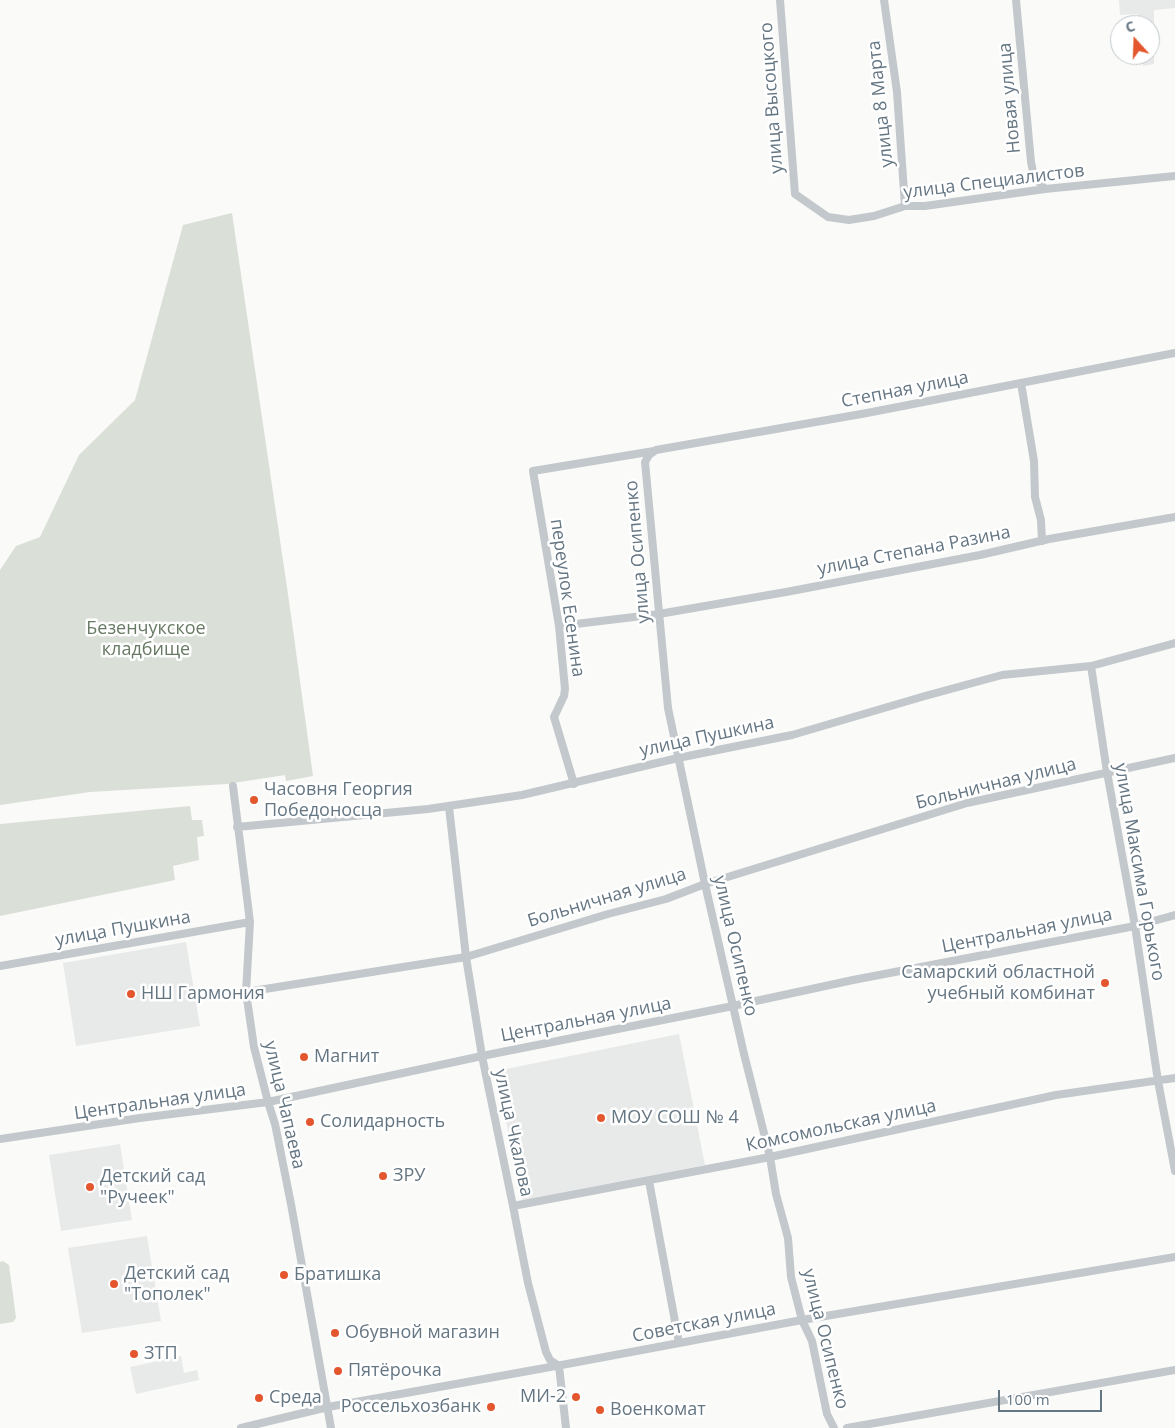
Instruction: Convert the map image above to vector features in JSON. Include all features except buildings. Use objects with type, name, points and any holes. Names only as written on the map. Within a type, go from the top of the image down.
[{"type":"street","name":"улица Высоцкого","points":[[780,0],[795,194]]},
{"type":"street","name":"улица 8 Марта","points":[[884,0],[897,92],[905,206]]},
{"type":"street","name":"Новая улица","points":[[1016,0],[1030,162],[1034,176],[1045,189]]},
{"type":"street","name":"улица Специалистов","points":[[795,194],[828,217],[850,220],[874,216],[905,206],[925,206],[1045,189],[1175,176]]},
{"type":"street","name":"Степная улица","points":[[533,471],[867,413],[1175,353]]},
{"type":"street","points":[[1021,383],[1034,461],[1035,497],[1041,520],[1042,541]]},
{"type":"street","name":"улица Осипенко","points":[[656,450],[649,455],[645,462],[668,708],[705,884],[770,1157],[776,1194],[788,1238],[792,1277],[802,1320],[812,1341],[827,1414],[834,1428]]},
{"type":"street","name":"переулок Есенина","points":[[533,471],[559,626],[564,696],[554,717],[574,784]]},
{"type":"street","name":"улица Степана Разина","points":[[559,626],[659,614],[914,568],[1042,541],[1161,518],[1175,517]]},
{"type":"street","name":"улица Пушкина","points":[[237,827],[449,807],[522,795],[574,784],[632,768],[792,735],[1002,675],[1091,666],[1175,643]]},
{"type":"street","name":"улица Максима Горького","points":[[1091,666],[1107,772],[1136,926],[1158,1081],[1175,1171]]},
{"type":"street","name":"Больничная улица","points":[[246,992],[466,957],[608,914],[666,899],[705,884],[967,803],[1175,758]]},
{"type":"street","name":"улица Чапаева","points":[[233,786],[250,922],[246,992],[254,1046],[275,1124],[331,1428]]},
{"type":"street","name":"улица Чкалова","points":[[449,807],[466,957],[482,1056],[528,1284],[546,1352],[550,1360],[559,1366]]},
{"type":"street","name":"Центральная улица","points":[[0,1140],[140,1118],[268,1102],[854,980],[1136,926],[1175,915]]},
{"type":"street","name":"улица Пушкина","points":[[0,966],[250,922]]},
{"type":"street","name":"Комсомольская улица","points":[[513,1206],[770,1157],[1056,1095],[1175,1078]]},
{"type":"street","points":[[649,1181],[679,1343]]},
{"type":"street","name":"Советская улица","points":[[241,1428],[328,1407],[802,1320],[1175,1257]]},
{"type":"street","points":[[559,1366],[566,1428]]},
{"type":"street","points":[[847,1428],[1175,1370]]},
{"type":"shaded area","points":[[1119,0],[1175,0],[1175,8],[1154,10],[1154,15],[1120,15]]},
{"type":"shaded area","name":"НШ Гармония","points":[[186,942],[200,1026],[76,1046],[63,963]]},
{"type":"shaded area","name":"МОУ СОШ № 4","points":[[679,1034],[705,1165],[522,1200],[496,1071]]},
{"type":"shaded area","name":"Детский сад \"Ручеек\"","points":[[120,1144],[132,1220],[61,1231],[49,1155]]},
{"type":"shaded area","name":"Детский сад \"Тополек\"","points":[[147,1236],[161,1321],[82,1333],[68,1248]]},
{"type":"shaded area","points":[[181,1356],[184,1373],[197,1370],[199,1380],[136,1394],[130,1367]]},
{"type":"green space","name":"Безенчукское кладбище","points":[[232,213],[313,776],[286,781],[285,775],[227,784],[90,792],[0,805],[0,570],[16,546],[40,537],[79,455],[135,400],[183,225]]},
{"type":"green space","points":[[190,806],[192,820],[202,820],[204,836],[197,837],[199,860],[173,866],[175,880],[0,916],[0,824]]},
{"type":"green space","points":[[3,1261],[9,1265],[16,1318],[13,1322],[0,1324],[0,1262]]},
{"type":"place","name":"Часовня Георгия Победоносца","points":[[254,800]]},
{"type":"place","name":"Самарский областной учебный комбинат","points":[[1105,983]]},
{"type":"place","name":"НШ Гармония","points":[[131,994]]},
{"type":"place","name":"Магнит","points":[[304,1057]]},
{"type":"place","name":"МОУ СОШ № 4","points":[[601,1118]]},
{"type":"place","name":"Солидарность","points":[[310,1122]]},
{"type":"place","name":"ЗРУ","points":[[383,1176]]},
{"type":"place","name":"Детский сад \"Ручеек\"","points":[[90,1187]]},
{"type":"place","name":"Братишка","points":[[284,1275]]},
{"type":"place","name":"Детский сад \"Тополек\"","points":[[114,1284]]},
{"type":"place","name":"Обувной магазин","points":[[335,1333]]},
{"type":"place","name":"ЗТП","points":[[134,1354]]},
{"type":"place","name":"Пятёрочка","points":[[338,1371]]},
{"type":"place","name":"МИ-2","points":[[576,1397]]},
{"type":"place","name":"Среда","points":[[259,1398]]},
{"type":"place","name":"Россельхозбанк","points":[[491,1407]]},
{"type":"place","name":"Военкомат","points":[[600,1410]]}]
